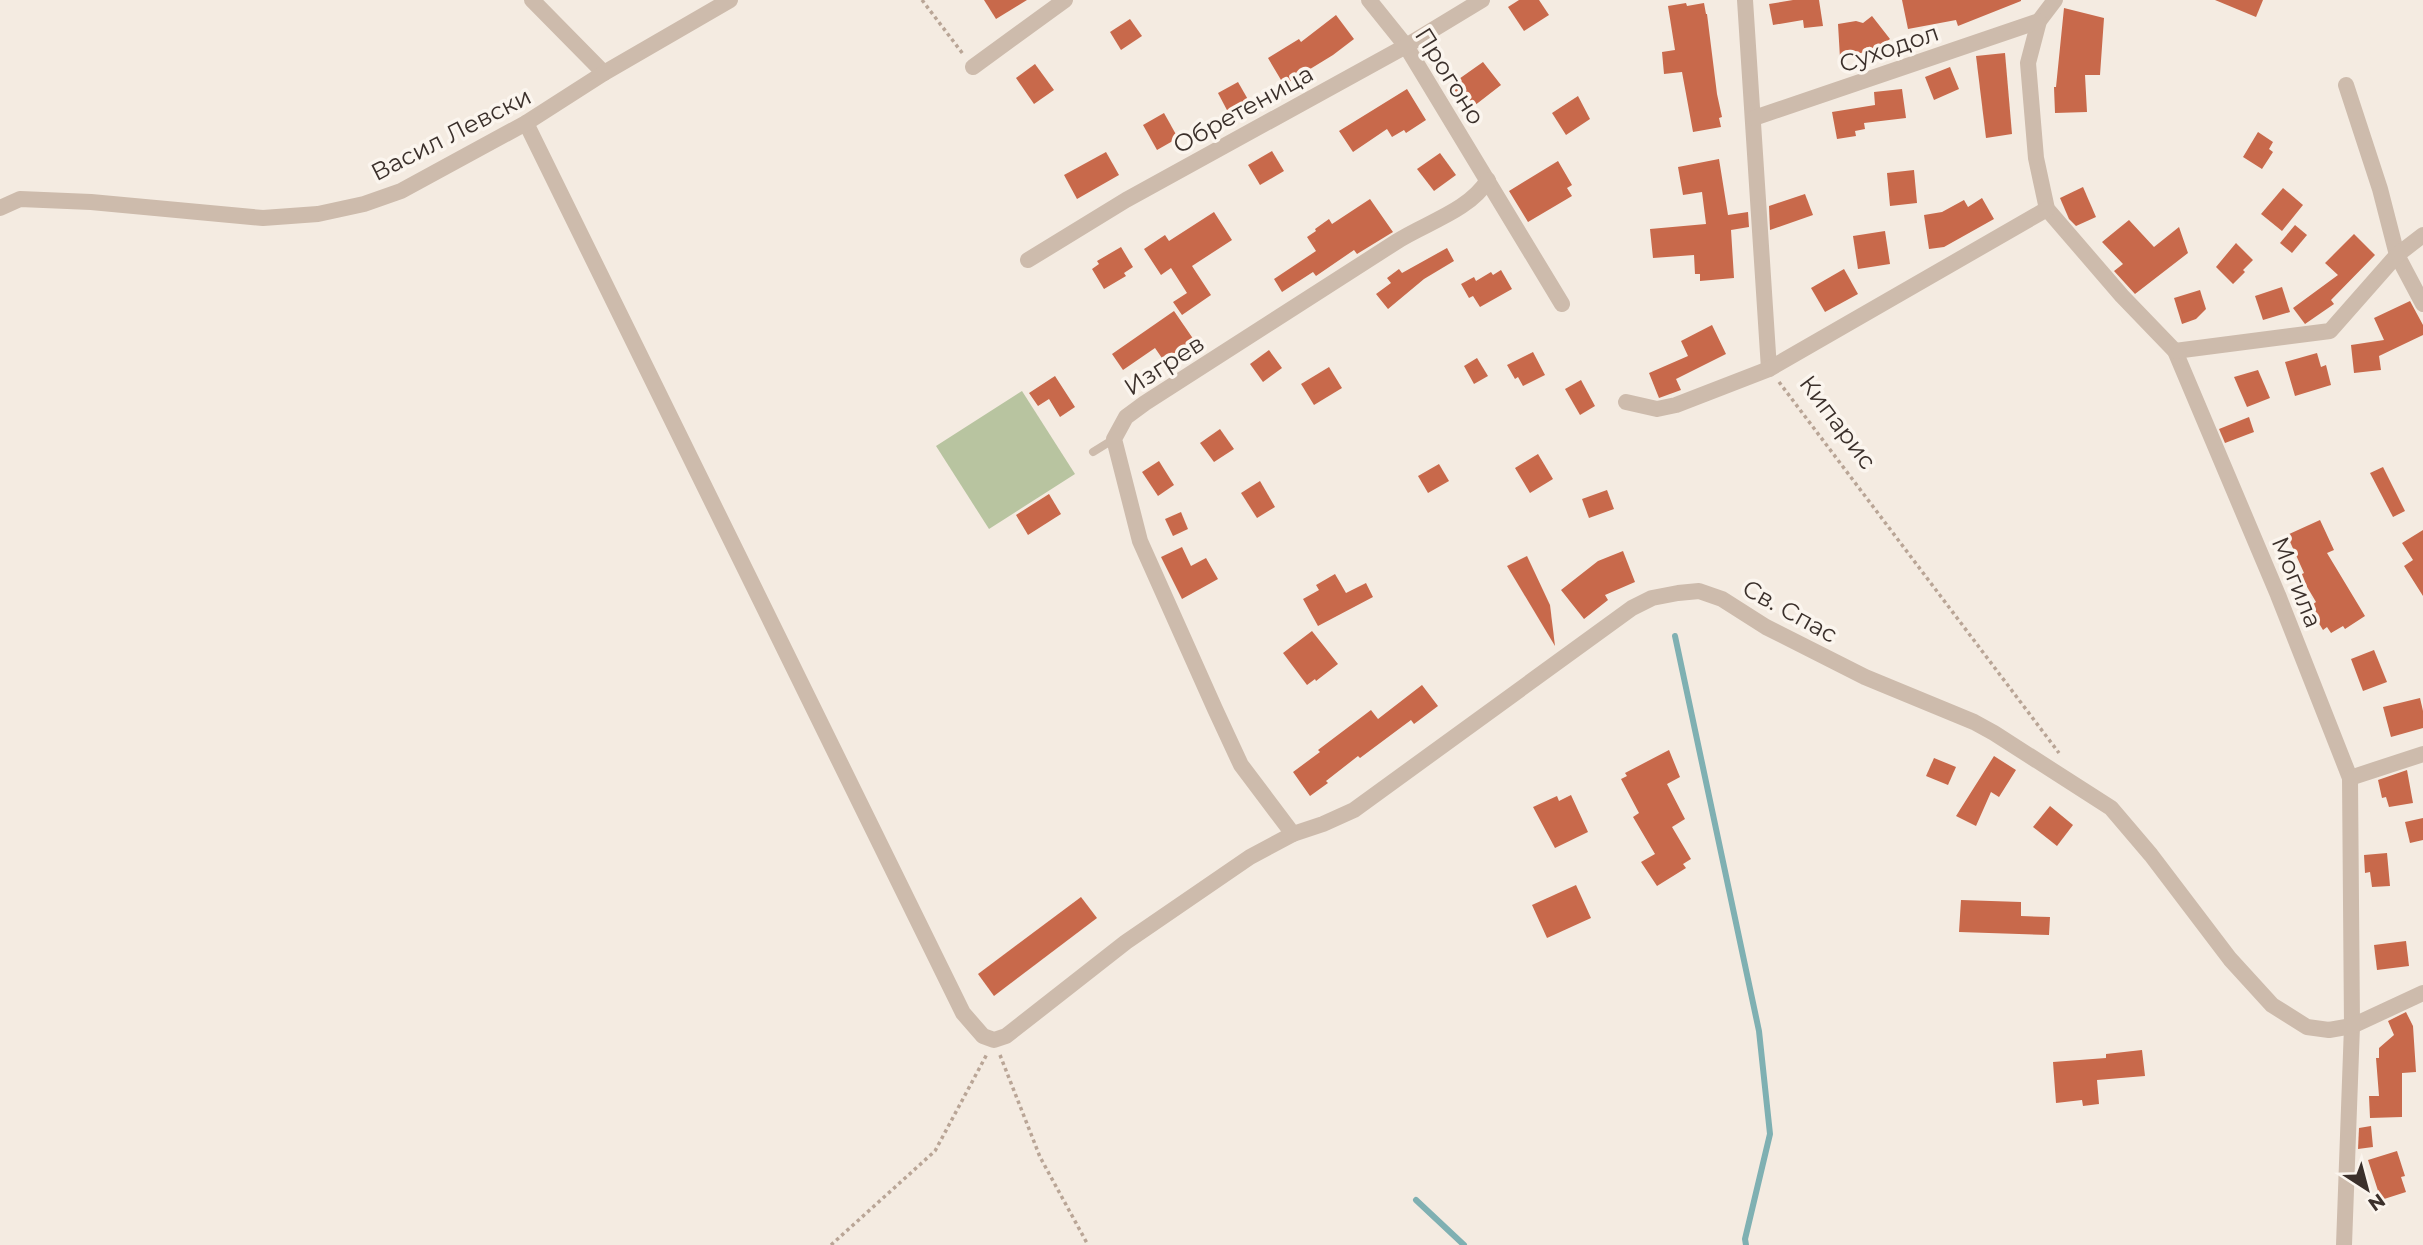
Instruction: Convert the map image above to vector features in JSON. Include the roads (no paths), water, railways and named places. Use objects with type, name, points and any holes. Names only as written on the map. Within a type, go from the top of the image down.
[{"type":"street","points":[[532,0],[604,73]]},
{"type":"street","name":"Васил Левски","points":[[0,208],[19,199],[91,202],[263,218],[318,214],[363,204],[401,191],[526,124],[604,73],[730,0]]},
{"type":"street","points":[[973,67],[1065,0]]},
{"type":"street","name":"Прогоно","points":[[1369,0],[1406,46],[1562,304]]},
{"type":"street","name":"Обретеница","points":[[1028,260],[1126,200],[1406,46],[1482,0]]},
{"type":"street","name":"Кипарис","points":[[1745,0],[1769,369]]},
{"type":"street","name":"Могила","points":[[2055,0],[2039,21],[2028,63],[2036,158],[2048,209],[2122,296],[2175,351],[2278,595],[2350,778],[2351,1026],[2344,1245]]},
{"type":"street","name":"Суходол","points":[[1754,118],[2039,21]]},
{"type":"street","points":[[2346,85],[2380,189],[2397,255],[2423,304]]},
{"type":"street","name":"Св. Спас","points":[[526,124],[963,1013],[983,1036],[994,1040],[1014,1030],[1126,942],[1250,857],[1293,834],[1354,810],[1632,608],[1652,598],[1699,592],[1722,599],[1766,627],[1865,677],[1974,722],[2111,808],[2151,855],[2230,959],[2272,1005],[2307,1027],[2329,1030],[2351,1026]]},
{"type":"street","name":"Изгрев","points":[[1114,439],[1126,417],[1144,403],[1399,239],[1465,203],[1480,192],[1488,180]]},
{"type":"street","points":[[1626,402],[1657,409],[1676,405],[1769,369],[2048,209]]},
{"type":"street","points":[[2175,351],[2330,331],[2397,255],[2423,235]]},
{"type":"street","points":[[1114,439],[1140,541],[1215,709],[1241,765],[1293,834]]},
{"type":"street","points":[[2350,778],[2423,754]]},
{"type":"street","points":[[2351,1026],[2423,993]]},
{"type":"lane","points":[[1093,452],[1114,439]]},
{"type":"waterway","points":[[1675,636],[1759,1031],[1770,1134],[1745,1239],[1746,1245]]},
{"type":"waterway","points":[[1416,1200],[1464,1245]]}]
